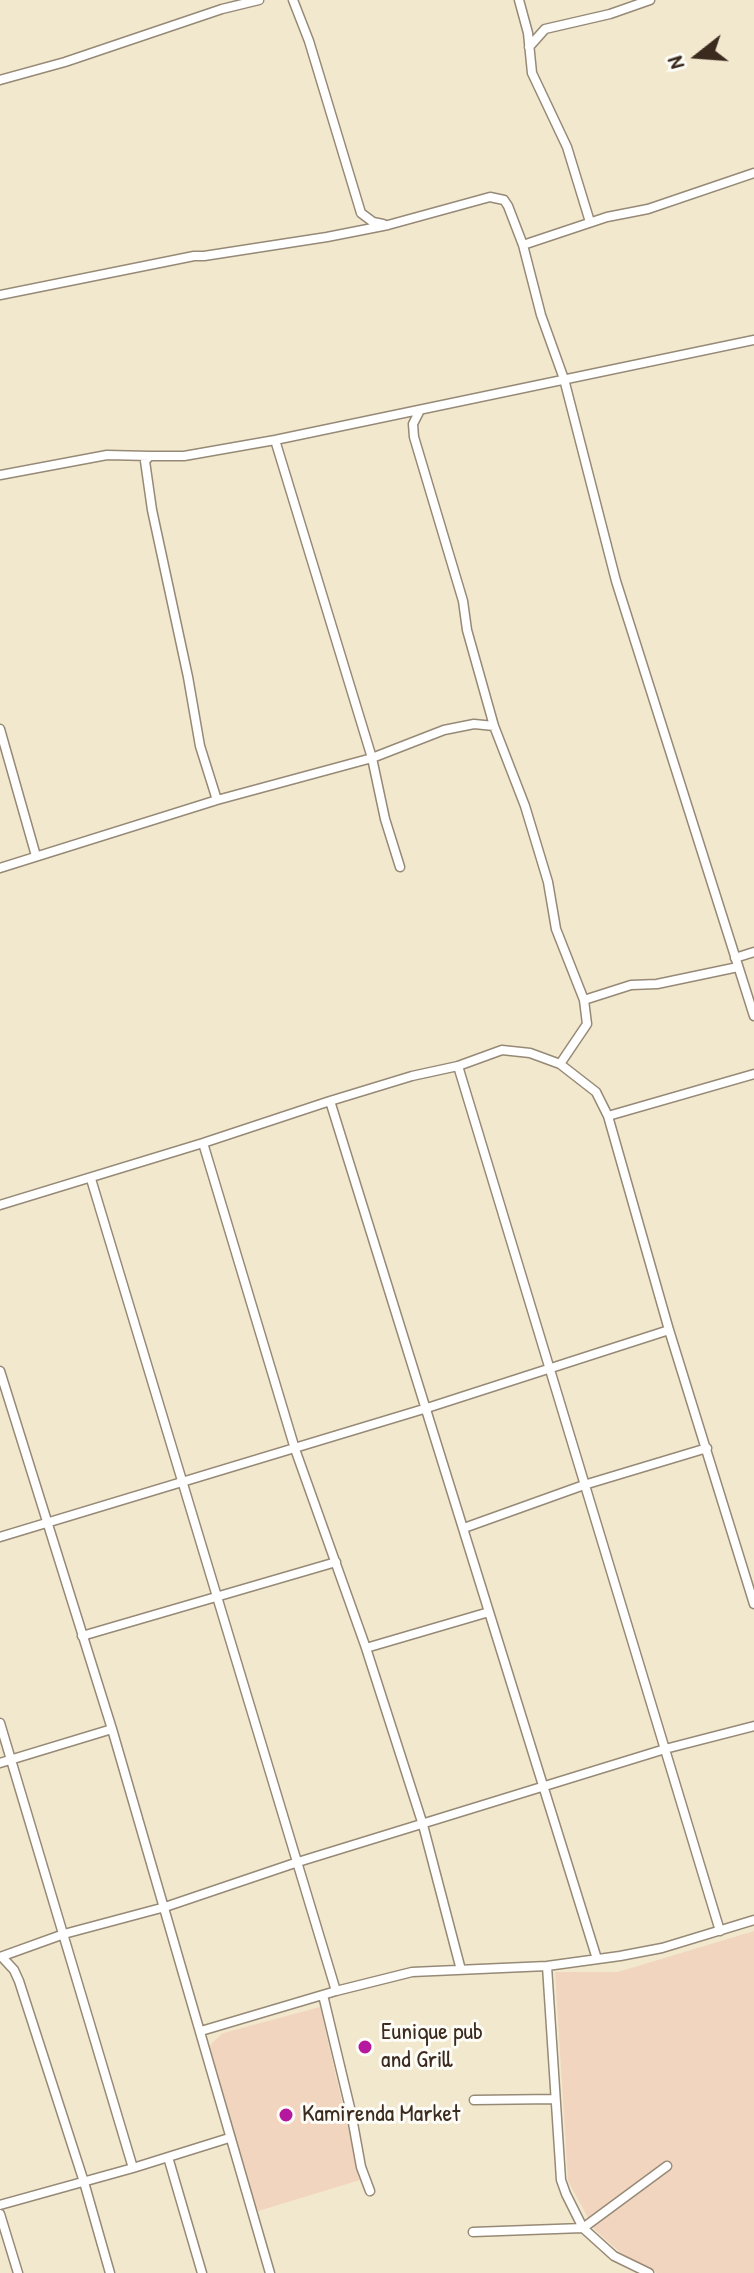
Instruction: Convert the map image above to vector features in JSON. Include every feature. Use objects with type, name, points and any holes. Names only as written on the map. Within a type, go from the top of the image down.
[{"type":"street","points":[[0,80],[259,0]]},
{"type":"street","points":[[293,0],[309,41],[361,213],[373,222],[388,225]]},
{"type":"street","points":[[519,0],[528,33],[532,73],[567,147],[590,222]]},
{"type":"street","points":[[529,47],[545,29],[610,14],[650,0]]},
{"type":"street","points":[[523,245],[590,222],[648,209],[754,173]]},
{"type":"street","points":[[0,295],[194,256],[388,225],[436,210],[497,197],[508,206],[564,379],[616,581],[754,1016]]},
{"type":"street","points":[[0,475],[107,455],[184,456],[275,440],[754,340]]},
{"type":"street","points":[[419,412],[413,424],[414,437],[463,601],[467,630],[494,726],[525,806],[548,882],[556,929],[584,1000],[587,1024],[560,1064]]},
{"type":"street","points":[[275,440],[372,758],[385,819],[400,867]]},
{"type":"street","points":[[150,456],[145,461],[152,510],[200,746],[217,800]]},
{"type":"street","points":[[0,868],[217,800],[372,758],[444,730],[474,724],[494,726]]},
{"type":"street","points":[[0,729],[36,856]]},
{"type":"street","points":[[584,1000],[631,985],[657,984],[736,962],[754,952]]},
{"type":"street","points":[[0,1205],[502,1050],[530,1053],[560,1064],[596,1092],[608,1116],[669,1330],[754,1604]]},
{"type":"street","points":[[458,1066],[720,1931]]},
{"type":"street","points":[[608,1116],[754,1074]]},
{"type":"street","points":[[330,1101],[597,1959]]},
{"type":"street","points":[[203,1143],[295,1449],[366,1648],[423,1825],[461,1970]]},
{"type":"street","points":[[91,1179],[336,1991]]},
{"type":"street","points":[[0,1537],[295,1449],[669,1330]]},
{"type":"street","points":[[0,1371],[2,1387],[112,1729],[270,2273]]},
{"type":"street","points":[[464,1528],[584,1485],[707,1448]]},
{"type":"street","points":[[82,1636],[336,1562]]},
{"type":"street","points":[[366,1648],[489,1612]]},
{"type":"street","points":[[0,1723],[133,2168]]},
{"type":"street","points":[[110,2273],[19,1981],[14,1970],[1,1957],[64,1934],[165,1907],[298,1862],[665,1749],[754,1726]]},
{"type":"street","points":[[0,1763],[112,1729]]},
{"type":"street","points":[[201,2031],[412,1972],[547,1966],[597,1959],[662,1948],[754,1920]]},
{"type":"street","points":[[547,1966],[561,2180],[583,2228],[614,2256],[649,2273]]},
{"type":"street","points":[[323,1995],[361,2167],[370,2191]]},
{"type":"street","points":[[474,2100],[555,2099]]},
{"type":"street","points":[[0,2205],[229,2138]]},
{"type":"street","points":[[168,2157],[202,2273]]},
{"type":"street","points":[[473,2232],[583,2228],[667,2166]]},
{"type":"street","points":[[0,2214],[18,2273]]},
{"type":"shaded area","points":[[754,1931],[754,2273],[657,2273],[621,2253],[594,2229],[568,2181],[555,1972],[618,1972]]},
{"type":"shaded area","name":"Kamirenda Market","points":[[320,2007],[360,2180],[255,2212],[209,2051],[211,2044],[223,2033]]},
{"type":"place","name":"Eunique pub and Grill","points":[[365,2047]]},
{"type":"place","name":"Kamirenda Market","points":[[286,2115]]}]
